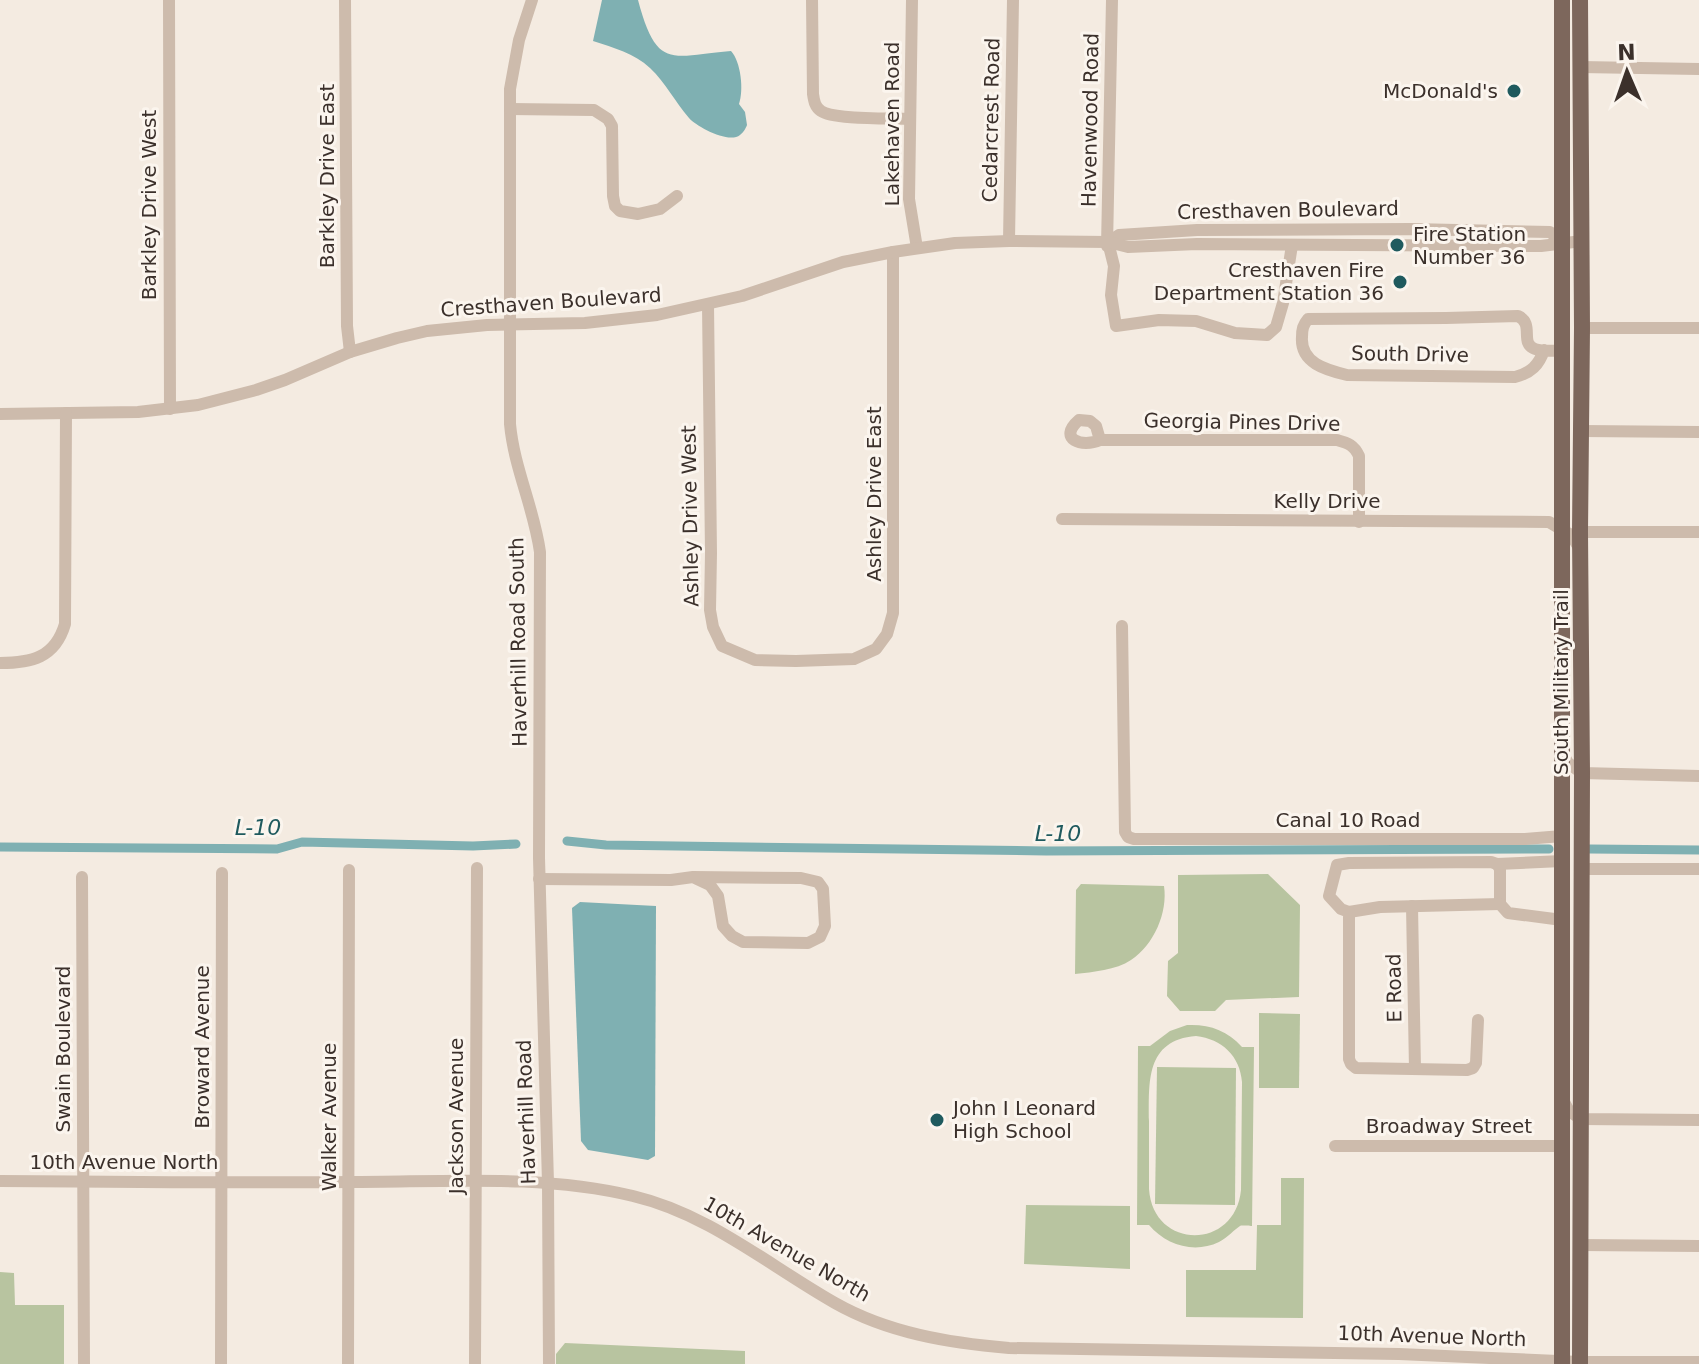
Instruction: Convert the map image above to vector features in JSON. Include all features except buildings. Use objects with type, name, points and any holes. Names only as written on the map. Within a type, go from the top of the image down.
[{"type":"main road","name":"South Military Trail","points":[[1562,0],[1563,484],[1574,537],[1582,773],[1580,1363]]},
{"type":"main road","name":"South Military Trail","points":[[1562,1362],[1561,750],[1574,537],[1580,500],[1582,431],[1580,0]]},
{"type":"main road","points":[[1563,484],[1574,499],[1580,500]]},
{"type":"main road","points":[[1562,794],[1570,810],[1571,892],[1581,906]]},
{"type":"street","name":"Barkley Drive West","points":[[169,0],[170,409]]},
{"type":"street","name":"Barkley Drive East","points":[[345,0],[347,326],[350,352]]},
{"type":"street","name":"Haverhill Road South","points":[[532,0],[513,65],[510,109],[510,324],[512,439],[519,474],[534,515],[540,552],[539,858]]},
{"type":"street","points":[[812,0],[813,94],[817,107],[834,116],[910,119]]},
{"type":"street","name":"Lakehaven Road","points":[[912,0],[909,199],[917,248]]},
{"type":"street","name":"Cedarcrest Road","points":[[1009,241],[1013,0]]},
{"type":"street","name":"Havenwood Road","points":[[1112,0],[1108,242],[1104,259],[1106,276],[1112,288],[1116,326],[1159,320],[1196,321],[1235,333],[1267,335],[1276,327],[1287,279],[1282,270],[1288,245]]},
{"type":"street","points":[[1580,67],[1699,69]]},
{"type":"street","points":[[510,109],[581,108],[594,110],[608,119],[612,126],[613,196],[615,206],[620,211],[638,214],[660,209],[677,196]]},
{"type":"street","name":"Cresthaven Boulevard","points":[[1108,242],[1119,235],[1173,231],[1411,229],[1550,232],[1563,243]]},
{"type":"street","name":"Cresthaven Boulevard","points":[[0,414],[138,412],[227,399],[285,380],[350,352],[427,331],[621,320],[708,305],[843,262],[955,243],[1108,242],[1128,247],[1197,244],[1541,246],[1582,241]]},
{"type":"street","name":"Ashley Drive East","points":[[796,661],[854,659],[876,649],[887,634],[893,613],[893,252]]},
{"type":"street","name":"Ashley Drive West","points":[[708,305],[710,610],[713,627],[722,646],[745,657],[796,661]]},
{"type":"street","name":"South Drive","points":[[1518,316],[1527,323],[1531,347],[1544,350],[1537,365],[1515,377],[1347,375],[1314,363],[1304,353],[1301,342],[1302,329],[1308,319],[1518,316]]},
{"type":"street","points":[[1582,328],[1699,328]]},
{"type":"street","points":[[1544,350],[1563,351]]},
{"type":"street","points":[[0,663],[29,662],[45,654],[57,641],[65,624],[66,413]]},
{"type":"street","points":[[1582,431],[1699,432]]},
{"type":"street","name":"Georgia Pines Drive","points":[[1100,440],[1337,440],[1349,443],[1356,448],[1359,456],[1359,522]]},
{"type":"street","name":"Kelly Drive","points":[[1062,519],[1549,522],[1574,537],[1699,532]]},
{"type":"street","name":"Canal 10 Road","points":[[1122,626],[1125,832],[1128,837],[1493,840],[1562,836]]},
{"type":"street","points":[[1561,750],[1568,763],[1582,773],[1699,776]]},
{"type":"street","name":"Haverhill Road","points":[[539,858],[548,1183],[549,1364]]},
{"type":"street","points":[[1500,904],[1380,907],[1349,912],[1341,909],[1329,896],[1337,865],[1349,863],[1562,861]]},
{"type":"street","points":[[1497,864],[1500,869],[1500,904],[1508,913],[1562,920]]},
{"type":"street","name":"Jackson Avenue","points":[[475,1364],[477,868]]},
{"type":"street","points":[[1581,869],[1699,869]]},
{"type":"street","name":"Walker Avenue","points":[[348,1364],[349,870]]},
{"type":"street","name":"Broward Avenue","points":[[221,1364],[222,873]]},
{"type":"street","name":"Swain Boulevard","points":[[82,877],[84,1364]]},
{"type":"street","points":[[539,879],[671,880],[693,877],[801,878],[818,882],[823,889],[825,926],[820,937],[808,943],[743,942],[723,926],[718,896],[710,885],[693,877]]},
{"type":"street","name":"E Road","points":[[1412,906],[1415,1069]]},
{"type":"street","points":[[1349,912],[1351,1064],[1356,1068],[1473,1068],[1476,1063],[1478,1020]]},
{"type":"street","points":[[1562,1099],[1569,1111],[1581,1119],[1699,1120]]},
{"type":"street","name":"Broadway Street","points":[[1335,1146],[1562,1146]]},
{"type":"street","name":"10th Avenue North","points":[[0,1181],[476,1181],[548,1183],[621,1193],[685,1214],[728,1235],[836,1304],[907,1332],[959,1344],[1009,1348],[1384,1354],[1580,1363],[1699,1362]]},
{"type":"street","points":[[1581,1245],[1699,1246]]},
{"type":"green space","points":[[1268,874],[1300,905],[1299,997],[1226,1000],[1215,1011],[1180,1011],[1167,996],[1168,961],[1178,953],[1178,875]]},
{"type":"green space","points":[[1081,884],[1164,886],[1164,906],[1158,927],[1146,946],[1131,960],[1111,968],[1075,974],[1076,890]]},
{"type":"green space","points":[[1259,1013],[1300,1014],[1299,1088],[1259,1088]]},
{"type":"green space","points":[[1187,1025],[1203,1026],[1224,1032],[1242,1047],[1254,1047],[1252,1226],[1240,1226],[1210,1246],[1181,1246],[1164,1238],[1149,1225],[1137,1225],[1138,1046],[1150,1046],[1170,1031]],"holes":[[[1205,1038],[1228,1050],[1241,1073],[1241,1190],[1235,1210],[1225,1224],[1210,1233],[1194,1235],[1178,1232],[1164,1223],[1154,1209],[1149,1189],[1149,1092],[1153,1066],[1167,1046],[1179,1039]]]},
{"type":"green space","points":[[1157,1067],[1236,1068],[1235,1205],[1155,1204]]},
{"type":"green space","points":[[1281,1178],[1304,1178],[1303,1318],[1186,1317],[1186,1270],[1256,1270],[1257,1225],[1281,1225]]},
{"type":"green space","points":[[1026,1205],[1130,1206],[1130,1269],[1024,1264]]},
{"type":"green space","points":[[0,1272],[14,1273],[15,1305],[64,1305],[64,1364],[0,1364]]},
{"type":"green space","points":[[565,1343],[745,1351],[745,1364],[556,1364],[556,1354]]},
{"type":"water","points":[[602,0],[638,0],[652,39],[669,54],[680,56],[731,51],[741,76],[739,104],[745,112],[747,125],[742,133],[729,137],[699,126],[644,63],[593,41]]},
{"type":"water","points":[[580,902],[656,906],[655,1156],[648,1160],[588,1150],[581,1141],[572,908]]},
{"type":"waterway","name":"L-10","points":[[567,841],[606,845],[1046,851],[1549,849]]},
{"type":"waterway","name":"L-10","points":[[0,847],[277,849],[302,842],[473,846],[516,844]]},
{"type":"waterway","name":"L-10","points":[[1590,849],[1699,850]]},
{"type":"place","name":"McDonald's","points":[[1514,91]]},
{"type":"place","name":"Fire Station Number 36","points":[[1397,245]]},
{"type":"place","name":"Cresthaven Fire Department Station 36","points":[[1400,282]]},
{"type":"place","name":"John I Leonard High School","points":[[937,1120]]}]
